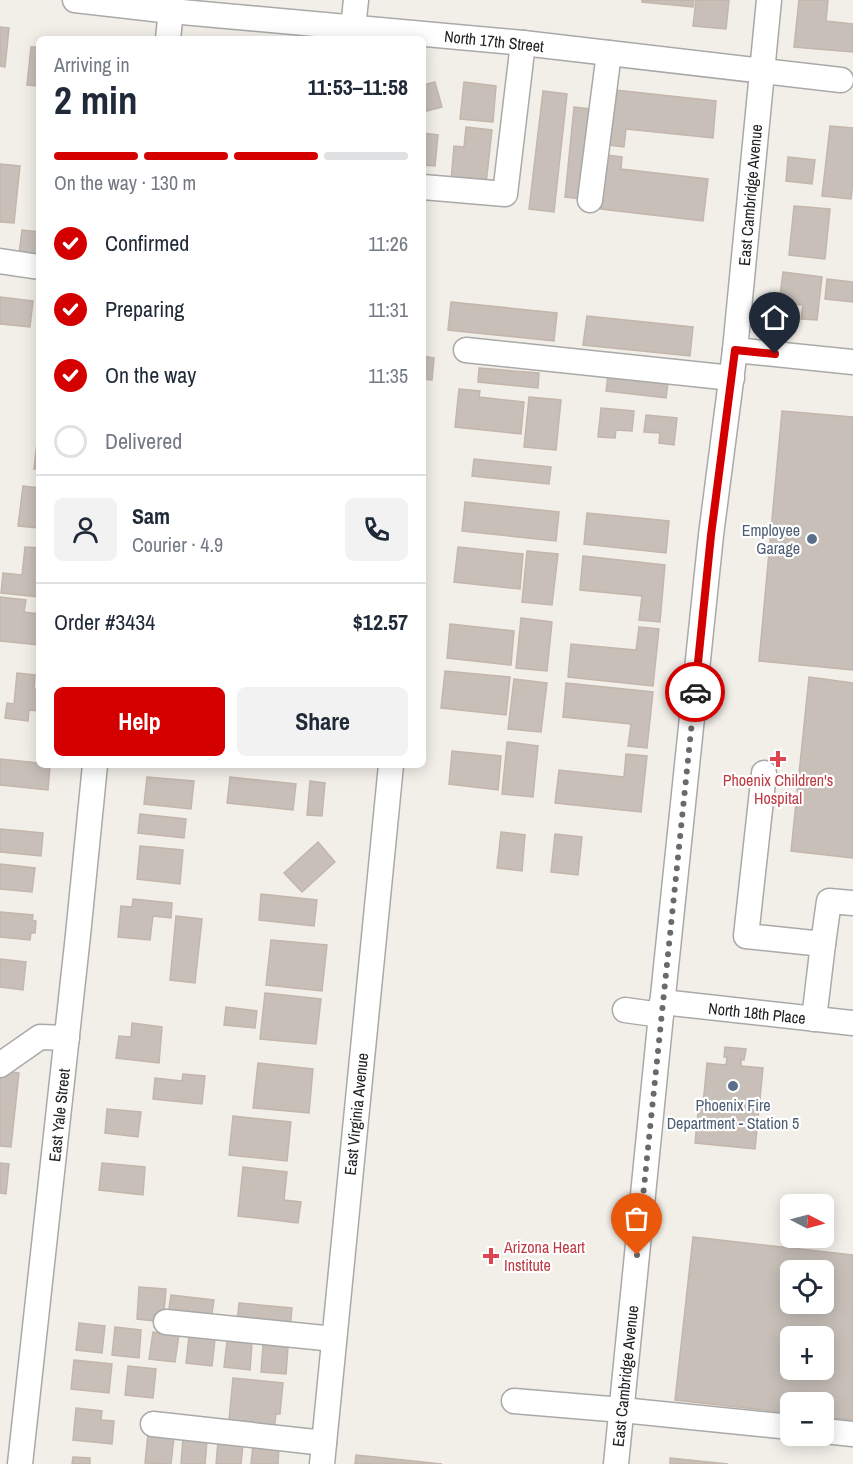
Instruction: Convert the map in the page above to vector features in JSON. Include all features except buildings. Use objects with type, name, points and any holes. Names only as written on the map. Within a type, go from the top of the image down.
[{"type":"street","name":"North 17th Street","points":[[75,0],[172,5],[353,28],[523,43],[841,80]]},
{"type":"street","points":[[353,28],[356,0]]},
{"type":"street","name":"East Cambridge Avenue","points":[[616,1464],[711,535],[735,350],[769,0]]},
{"type":"street","points":[[168,36],[172,5]]},
{"type":"street","points":[[426,187],[505,194],[523,43]]},
{"type":"street","points":[[590,200],[609,53]]},
{"type":"street","points":[[0,261],[36,267]]},
{"type":"street","points":[[466,350],[732,378]]},
{"type":"street","points":[[735,350],[853,362]]},
{"type":"street","name":"East Yale Street","points":[[20,1464],[95,768]]},
{"type":"street","name":"East Virginia Avenue","points":[[323,1454],[392,768]]},
{"type":"street","points":[[764,773],[746,936],[823,944]]},
{"type":"street","points":[[814,1019],[829,900],[853,903]]},
{"type":"street","name":"North 18th Place","points":[[625,1010],[661,1009],[853,1023]]},
{"type":"street","points":[[0,1065],[40,1037],[67,1038]]},
{"type":"street","points":[[166,1322],[334,1339]]},
{"type":"street","points":[[514,1401],[780,1426]]},
{"type":"street","points":[[153,1424],[323,1454]]},
{"type":"street","points":[[834,1432],[853,1434]]},
{"type":"way so far","points":[[637,1255],[695,692]]},
{"type":"place","name":"Employee Garage","points":[[812,539]]},
{"type":"place","name":"Phoenix Children's Hospital","points":[[778,759]]},
{"type":"place","name":"Phoenix Fire Department - Station 5","points":[[733,1086]]},
{"type":"place","name":"Arizona Heart Institute","points":[[491,1256]]},
{"type":"route","points":[[695,692],[711,535],[735,350],[775,354]]}]
